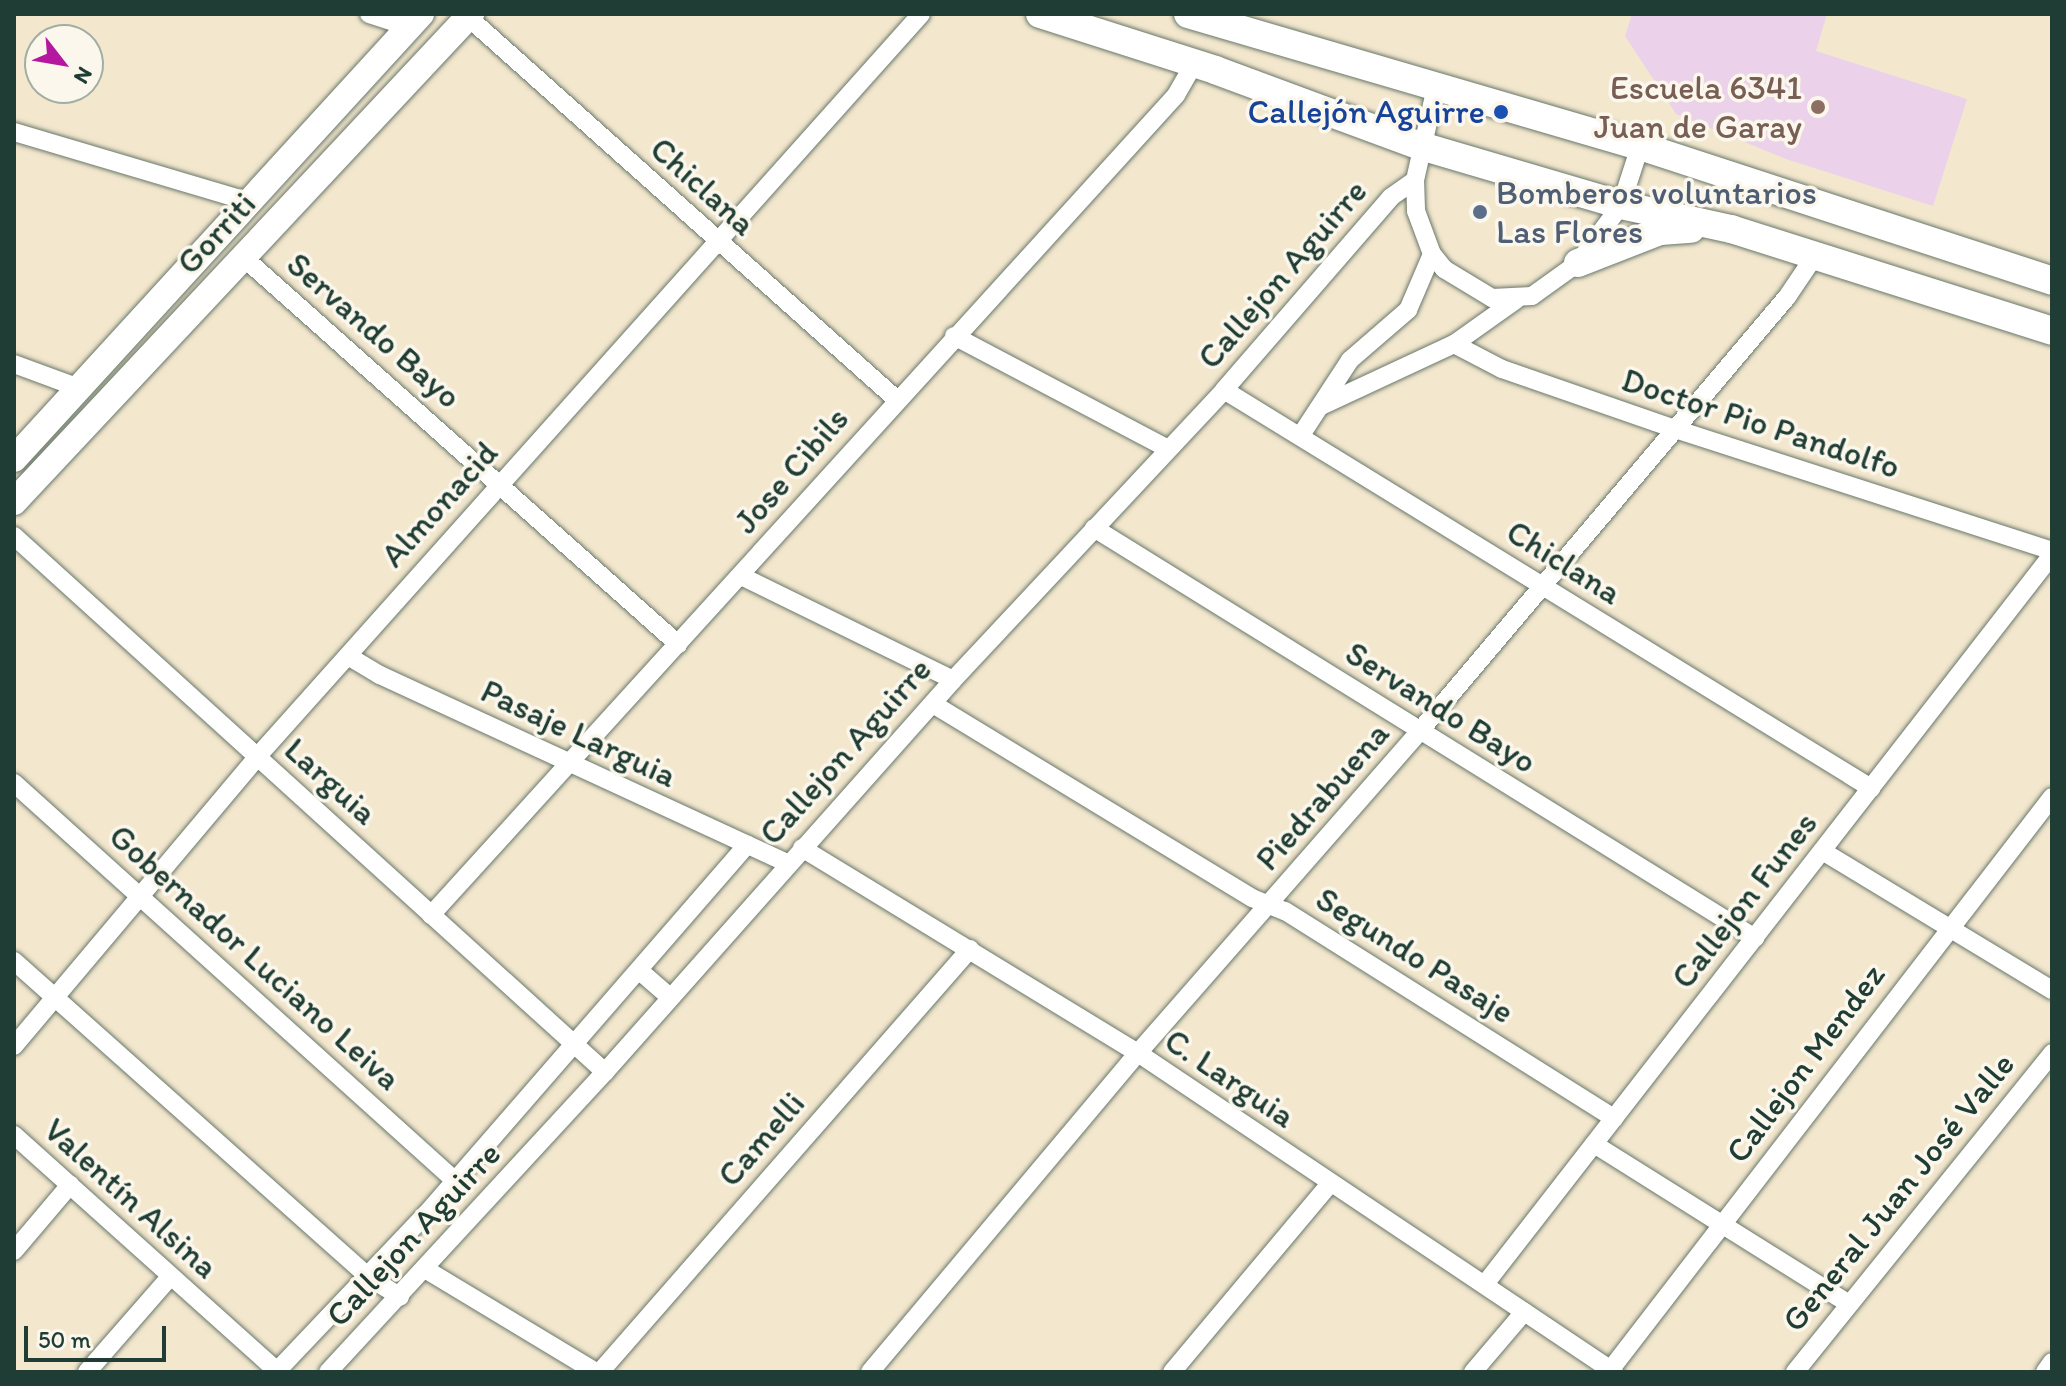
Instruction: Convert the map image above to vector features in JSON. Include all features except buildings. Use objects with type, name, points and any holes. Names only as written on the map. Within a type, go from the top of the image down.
[{"type":"main road","points":[[1040,14],[1194,64],[1421,146],[1621,205],[1731,229],[2052,331]]},
{"type":"main road","points":[[1188,14],[1640,146],[2052,281]]},
{"type":"main road","name":"Gorriti","points":[[14,502],[470,16]]},
{"type":"main road","name":"Gorriti","points":[[14,459],[415,21]]},
{"type":"main road","points":[[1578,263],[1660,231],[1731,229]]},
{"type":"street","points":[[369,14],[415,21]]},
{"type":"street","name":"Almonacid","points":[[14,1046],[257,757],[921,14]]},
{"type":"street","name":"Chiclana","points":[[470,16],[718,243],[896,399]]},
{"type":"street","name":"Jose Cibils","points":[[431,915],[741,576],[896,399],[1176,95],[1194,64]]},
{"type":"street","name":"Callejon Aguirre","points":[[1436,87],[1415,180],[1416,211],[1432,254],[1474,291],[1516,300]]},
{"type":"street","points":[[14,132],[247,201]]},
{"type":"street","points":[[1323,405],[1454,344],[1516,300],[1548,287],[1578,263],[1621,205],[1640,146]]},
{"type":"street","name":"Callejon Aguirre","points":[[328,1372],[605,1072],[787,863],[953,680],[1166,448],[1224,390],[1391,197],[1415,180]]},
{"type":"street","points":[[1301,435],[1350,360],[1408,310],[1432,254]]},
{"type":"street","name":"Servando Bayo","points":[[242,256],[501,482],[678,644]]},
{"type":"street","name":"Piedrabuena","points":[[870,1372],[1138,1053],[1419,732],[1787,297],[1814,257]]},
{"type":"street","points":[[954,336],[1166,448]]},
{"type":"street","name":"Doctor Pio Pandolfo","points":[[1454,344],[1502,369],[2052,553]]},
{"type":"street","points":[[14,364],[79,388]]},
{"type":"street","name":"Chiclana","points":[[1224,390],[1871,788]]},
{"type":"street","name":"Servando Bayo","points":[[1094,528],[1755,938]]},
{"type":"street","name":"Larguia","points":[[14,536],[574,1048],[605,1072]]},
{"type":"street","name":"Callejon Funes","points":[[1485,1284],[1824,852],[2052,553]]},
{"type":"street","points":[[741,576],[953,680]]},
{"type":"street","name":"Pasaje Larguia","points":[[348,656],[568,764],[787,863]]},
{"type":"street","name":"Segundo Pasaje","points":[[933,704],[1270,905],[1614,1118]]},
{"type":"street","name":"Gobernador Luciano Leiva","points":[[14,783],[452,1178]]},
{"type":"street","name":"Callejon Mendez","points":[[1612,1371],[2052,797]]},
{"type":"street","name":"Callejon Aguirre","points":[[277,1372],[574,1048],[747,845]]},
{"type":"street","name":"C. Larguia","points":[[802,848],[1138,1053],[1329,1185],[1485,1284],[1612,1371]]},
{"type":"street","points":[[1824,852],[2052,990]]},
{"type":"street","name":"Camelli","points":[[598,1372],[970,949]]},
{"type":"street","points":[[14,961],[367,1276],[400,1297]]},
{"type":"street","points":[[641,972],[670,997]]},
{"type":"street","name":"General Juan José Valle","points":[[1795,1372],[2052,1053]]},
{"type":"street","name":"Valentín Alsina","points":[[14,1135],[277,1372]]},
{"type":"street","points":[[1594,1144],[1849,1304]]},
{"type":"street","points":[[14,1251],[70,1185]]},
{"type":"street","points":[[1172,1372],[1329,1185]]},
{"type":"street","points":[[425,1269],[598,1372]]},
{"type":"street","points":[[87,1372],[170,1277]]},
{"type":"street","points":[[1473,1372],[1524,1312]]},
{"type":"street","points":[[2045,1372],[2052,1362]]},
{"type":"shaded area","name":"Escuela 6341 Juan de Garay","points":[[1632,14],[1827,14],[1816,51],[1967,99],[1933,206],[1786,159],[1676,114],[1625,36]]},
{"type":"place","name":"Escuela 6341 Juan de Garay","points":[[1818,107]]},
{"type":"place","name":"Callejón Aguirre","points":[[1501,112]]},
{"type":"place","name":"Bomberos voluntarios Las Flores","points":[[1480,212]]}]
